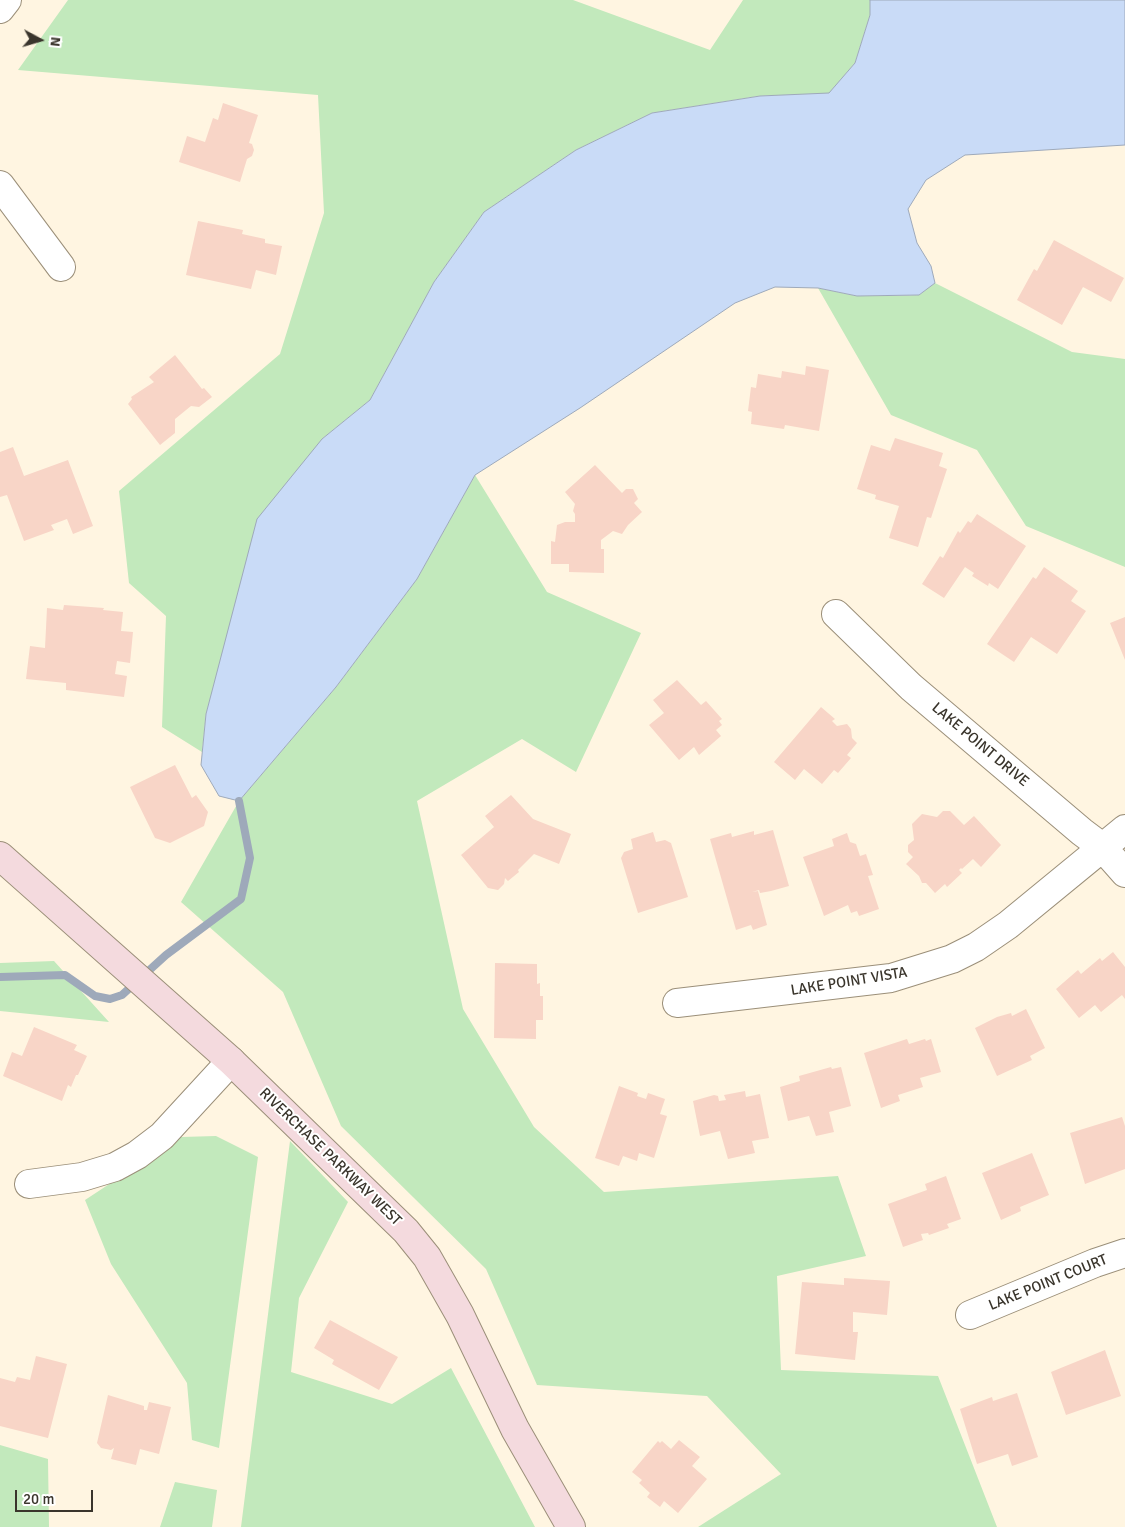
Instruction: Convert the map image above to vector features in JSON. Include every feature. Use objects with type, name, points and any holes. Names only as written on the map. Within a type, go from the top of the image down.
[{"type":"street","points":[[0,9],[7,0]]},
{"type":"street","points":[[0,185],[61,267]]},
{"type":"street","name":"LAKE POINT DRIVE","points":[[836,614],[911,687],[1102,847],[1125,873]]},
{"type":"street","name":"LAKE POINT VISTA","points":[[677,1003],[891,978],[952,959],[976,947],[1008,925],[1125,829]]},
{"type":"street","name":"RIVERCHASE PARKWAY WEST","points":[[0,856],[231,1061],[406,1231],[427,1257],[460,1314],[515,1429],[571,1527]]},
{"type":"street","points":[[29,1184],[82,1177],[115,1167],[137,1155],[162,1136],[231,1061]]},
{"type":"street","name":"LAKE POINT COURT","points":[[970,1314],[1095,1263],[1125,1253]]},
{"type":"green space","points":[[68,0],[573,0],[710,50],[743,0],[870,0],[870,15],[855,63],[829,94],[759,96],[652,113],[576,150],[484,212],[434,282],[370,400],[322,439],[229,634],[206,714],[202,752],[162,727],[166,616],[129,583],[119,491],[280,354],[324,213],[318,95],[18,70]]},
{"type":"green space","points":[[935,283],[1072,352],[1125,359],[1125,567],[1026,526],[977,450],[891,415],[818,288],[857,296],[919,295]]},
{"type":"green space","points":[[475,475],[547,592],[641,633],[576,772],[522,739],[417,801],[463,1009],[534,1127],[604,1192],[838,1176],[866,1256],[777,1276],[781,1370],[938,1376],[997,1527],[698,1527],[781,1474],[707,1396],[537,1385],[486,1269],[341,1126],[283,992],[181,902],[239,801],[336,687],[417,579]]},
{"type":"green space","points":[[54,961],[109,1022],[0,1011],[0,963]]},
{"type":"green space","points":[[216,1136],[258,1157],[219,1448],[192,1440],[187,1383],[111,1264],[85,1200],[181,1137]]},
{"type":"green space","points":[[290,1141],[348,1202],[299,1298],[291,1372],[392,1404],[451,1368],[535,1527],[241,1527]]},
{"type":"green space","points":[[0,1445],[48,1459],[49,1527],[0,1527]]},
{"type":"green space","points":[[175,1482],[217,1490],[212,1527],[160,1527]]},
{"type":"water","points":[[870,0],[1125,0],[1125,145],[965,155],[926,180],[908,209],[917,243],[931,266],[935,283],[919,295],[857,296],[818,288],[775,287],[735,303],[580,408],[475,475],[417,579],[336,687],[239,801],[219,796],[201,765],[206,714],[257,519],[322,439],[370,400],[434,282],[484,212],[576,150],[652,113],[760,96],[829,93],[855,63],[870,15]]},
{"type":"building","points":[[223,103],[258,115],[249,143],[252,144],[254,150],[252,156],[247,159],[240,182],[179,162],[187,136],[205,142],[213,118],[218,120]]},
{"type":"building","points":[[198,221],[243,230],[242,234],[265,239],[265,243],[282,246],[276,275],[256,270],[251,289],[186,275]]},
{"type":"building","points":[[1054,240],[1124,278],[1111,302],[1083,287],[1062,325],[1017,300],[1034,269],[1037,271]]},
{"type":"building","points":[[175,355],[202,389],[204,388],[212,397],[199,407],[191,406],[175,419],[175,433],[160,445],[128,404],[132,399],[131,397],[154,382],[149,377]]},
{"type":"building","points":[[806,366],[829,370],[819,431],[785,425],[784,429],[751,424],[752,412],[748,411],[751,387],[756,388],[758,374],[781,378],[782,371],[805,375]]},
{"type":"building","points":[[895,438],[943,453],[939,466],[947,469],[931,518],[927,517],[918,547],[889,538],[899,506],[875,499],[876,495],[857,489],[871,445],[890,451]]},
{"type":"building","points":[[13,447],[24,476],[68,460],[93,526],[73,534],[67,519],[51,525],[54,530],[24,541],[7,495],[0,497],[0,452]]},
{"type":"building","points":[[595,465],[622,493],[626,489],[633,489],[638,499],[634,503],[642,512],[628,525],[622,534],[613,531],[601,540],[601,549],[604,549],[604,573],[569,572],[569,564],[551,564],[551,541],[555,542],[557,525],[565,522],[575,522],[573,511],[575,504],[565,492]]},
{"type":"building","points":[[977,514],[1026,546],[998,589],[989,583],[988,586],[972,576],[974,573],[965,567],[944,598],[922,584],[940,556],[943,558],[958,531],[960,533],[968,521],[971,523]]},
{"type":"building","points":[[1044,567],[1078,591],[1071,601],[1086,611],[1057,654],[1031,637],[1014,662],[987,644],[1033,577],[1036,579]]},
{"type":"building","points":[[64,605],[104,608],[103,610],[123,612],[121,631],[133,632],[130,663],[117,661],[115,674],[127,676],[124,697],[66,690],[66,683],[26,679],[30,646],[45,648],[47,608],[63,610]]},
{"type":"building","points":[[1125,617],[1125,660],[1110,623]]},
{"type":"building","points":[[677,680],[701,705],[706,701],[722,719],[719,721],[722,725],[716,730],[721,736],[699,755],[694,747],[679,760],[649,725],[664,713],[653,700]]},
{"type":"building","points":[[821,707],[835,719],[832,721],[837,726],[847,724],[851,729],[852,738],[857,743],[847,755],[851,758],[838,773],[834,770],[822,784],[804,769],[795,780],[774,762]]},
{"type":"building","points":[[175,765],[192,798],[196,795],[208,812],[204,826],[170,843],[155,838],[130,787]]},
{"type":"building","points":[[511,795],[533,819],[571,834],[559,864],[534,854],[518,870],[519,872],[508,881],[505,878],[504,884],[498,890],[488,888],[461,855],[494,827],[485,816]]},
{"type":"building","points":[[943,811],[950,811],[964,825],[974,816],[1001,845],[981,867],[973,859],[959,870],[962,873],[947,887],[945,884],[935,893],[926,883],[922,883],[919,876],[906,864],[913,857],[908,852],[908,845],[914,840],[912,824],[922,814],[937,817]]},
{"type":"building","points":[[773,830],[789,886],[760,893],[759,890],[752,892],[758,891],[767,925],[753,930],[751,925],[736,930],[710,839],[731,833],[732,837],[754,831],[754,835]]},
{"type":"building","points":[[653,832],[656,842],[665,840],[671,843],[688,897],[638,913],[621,858],[624,852],[633,849],[631,839]]},
{"type":"building","points":[[847,833],[850,842],[856,844],[860,856],[866,854],[873,875],[868,876],[879,909],[859,916],[857,911],[851,913],[848,905],[824,916],[803,857],[834,846],[832,839]]},
{"type":"building","points":[[1113,952],[1125,967],[1125,999],[1122,995],[1101,1012],[1095,1005],[1079,1018],[1056,989],[1078,970],[1081,974],[1100,958],[1102,961]]},
{"type":"building","points":[[495,963],[537,964],[537,984],[540,983],[540,996],[543,996],[543,1020],[536,1020],[536,1039],[494,1038]]},
{"type":"building","points":[[1026,1009],[1045,1048],[1030,1056],[1032,1060],[997,1076],[975,1028],[997,1017],[1011,1013],[1012,1016]]},
{"type":"building","points":[[34,1027],[77,1045],[74,1050],[87,1056],[71,1087],[68,1085],[62,1101],[3,1076],[12,1052],[22,1056]]},
{"type":"building","points":[[907,1039],[909,1044],[931,1039],[941,1072],[920,1078],[923,1087],[898,1095],[900,1101],[881,1108],[864,1053]]},
{"type":"building","points":[[831,1067],[832,1069],[841,1067],[851,1106],[829,1112],[834,1132],[816,1136],[809,1116],[788,1121],[780,1087],[800,1081],[799,1076]]},
{"type":"building","points":[[619,1086],[638,1093],[637,1096],[646,1099],[648,1093],[665,1099],[660,1114],[667,1116],[654,1158],[639,1153],[637,1161],[623,1156],[619,1166],[595,1158]]},
{"type":"building","points":[[745,1091],[746,1097],[760,1094],[769,1138],[752,1141],[755,1153],[728,1159],[720,1131],[700,1136],[693,1101],[714,1095],[718,1096],[719,1101],[726,1100],[724,1095]]},
{"type":"building","points":[[1122,1117],[1125,1126],[1125,1169],[1085,1184],[1070,1133]]},
{"type":"building","points":[[1032,1153],[1049,1195],[1020,1207],[1021,1211],[1001,1220],[982,1173]]},
{"type":"building","points":[[946,1176],[961,1219],[947,1224],[949,1228],[929,1235],[928,1233],[921,1234],[923,1240],[903,1247],[888,1204],[927,1190],[925,1184]]},
{"type":"building","points":[[844,1278],[890,1281],[887,1315],[853,1312],[853,1332],[858,1332],[855,1360],[795,1354],[802,1282],[844,1285]]},
{"type":"building","points":[[330,1320],[398,1357],[379,1390],[332,1364],[334,1360],[314,1348]]},
{"type":"building","points":[[1105,1350],[1121,1396],[1066,1415],[1051,1372]]},
{"type":"building","points":[[36,1356],[67,1364],[48,1438],[0,1426],[0,1378],[15,1382],[17,1377],[30,1380]]},
{"type":"building","points":[[1017,1393],[1038,1457],[1012,1466],[1008,1454],[977,1464],[960,1409],[992,1397],[993,1401]]},
{"type":"building","points":[[108,1395],[144,1406],[144,1410],[147,1410],[149,1402],[171,1407],[159,1454],[140,1449],[136,1465],[111,1459],[114,1448],[111,1450],[101,1448],[97,1443]]},
{"type":"building","points":[[679,1440],[700,1457],[692,1466],[707,1479],[678,1513],[664,1501],[660,1507],[647,1497],[650,1493],[639,1483],[642,1480],[632,1472],[658,1441],[660,1443],[662,1441],[671,1449]]},
{"type":"waterway","points":[[0,977],[65,975],[95,996],[110,999],[122,995],[166,955],[241,899],[250,858],[239,801]]}]
